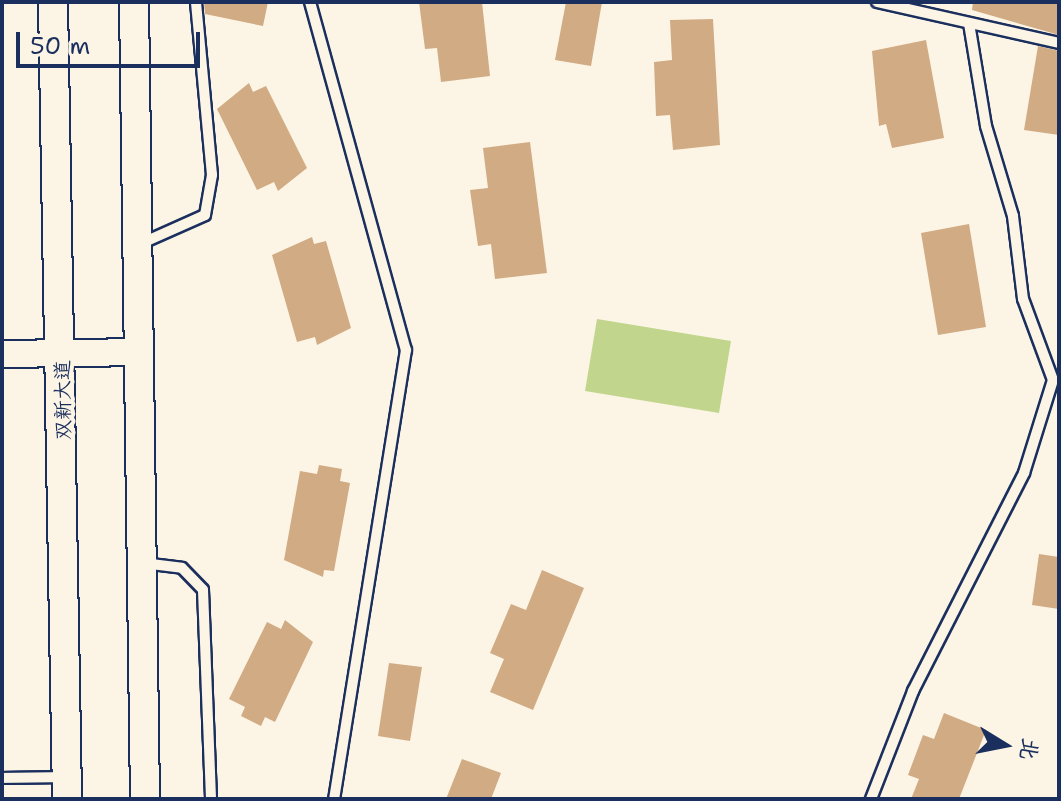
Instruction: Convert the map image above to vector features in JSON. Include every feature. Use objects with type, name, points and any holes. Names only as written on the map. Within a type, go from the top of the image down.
[{"type":"main road","name":"双新大道","points":[[53,2],[63,354],[67,788]]},
{"type":"main road","points":[[134,2],[145,799]]},
{"type":"street","points":[[2,354],[138,352]]},
{"type":"lane","points":[[137,245],[205,215],[212,175],[196,2]]},
{"type":"lane","points":[[310,2],[406,350],[334,799]]},
{"type":"lane","points":[[877,2],[1059,43]]},
{"type":"lane","points":[[871,799],[913,691],[1024,473],[1053,380],[1023,299],[1013,216],[986,126],[969,23]]},
{"type":"lane","points":[[141,563],[182,568],[203,590],[211,799]]},
{"type":"lane","points":[[2,778],[67,788]]},
{"type":"green space","points":[[597,319],[731,341],[719,413],[585,391]]},
{"type":"building","points":[[204,2],[268,2],[263,26],[205,14]]},
{"type":"building","points":[[419,2],[482,2],[490,76],[441,82],[437,48],[425,49]]},
{"type":"building","points":[[566,2],[602,2],[591,66],[555,60]]},
{"type":"building","points":[[973,2],[1059,2],[1059,35],[972,10]]},
{"type":"building","points":[[713,19],[720,145],[673,150],[670,115],[656,116],[654,62],[672,60],[670,20]]},
{"type":"building","points":[[926,40],[944,138],[892,148],[886,124],[879,126],[872,51]]},
{"type":"building","points":[[1038,46],[1059,51],[1059,135],[1024,130]]},
{"type":"building","points":[[249,83],[253,92],[266,86],[307,168],[278,191],[274,182],[257,190],[217,109]]},
{"type":"building","points":[[530,142],[547,273],[495,279],[491,244],[478,246],[470,190],[488,188],[483,148]]},
{"type":"building","points":[[969,224],[986,327],[938,335],[921,233]]},
{"type":"building","points":[[312,237],[314,244],[326,241],[351,328],[317,345],[315,337],[297,342],[272,255]]},
{"type":"building","points":[[319,465],[342,469],[340,481],[350,483],[334,571],[324,570],[323,577],[284,560],[300,471],[317,474]]},
{"type":"building","points":[[1039,554],[1059,557],[1059,609],[1032,605]]},
{"type":"building","points":[[542,570],[584,588],[533,710],[490,692],[504,659],[490,653],[511,604],[526,610]]},
{"type":"building","points":[[285,620],[313,642],[275,722],[265,717],[261,726],[241,716],[245,707],[229,699],[267,622],[281,629]]},
{"type":"building","points":[[389,663],[422,667],[410,741],[378,736]]},
{"type":"building","points":[[944,713],[986,730],[959,799],[911,799],[919,779],[908,775],[923,735],[934,739]]},
{"type":"building","points":[[462,759],[501,773],[491,799],[446,799]]}]
